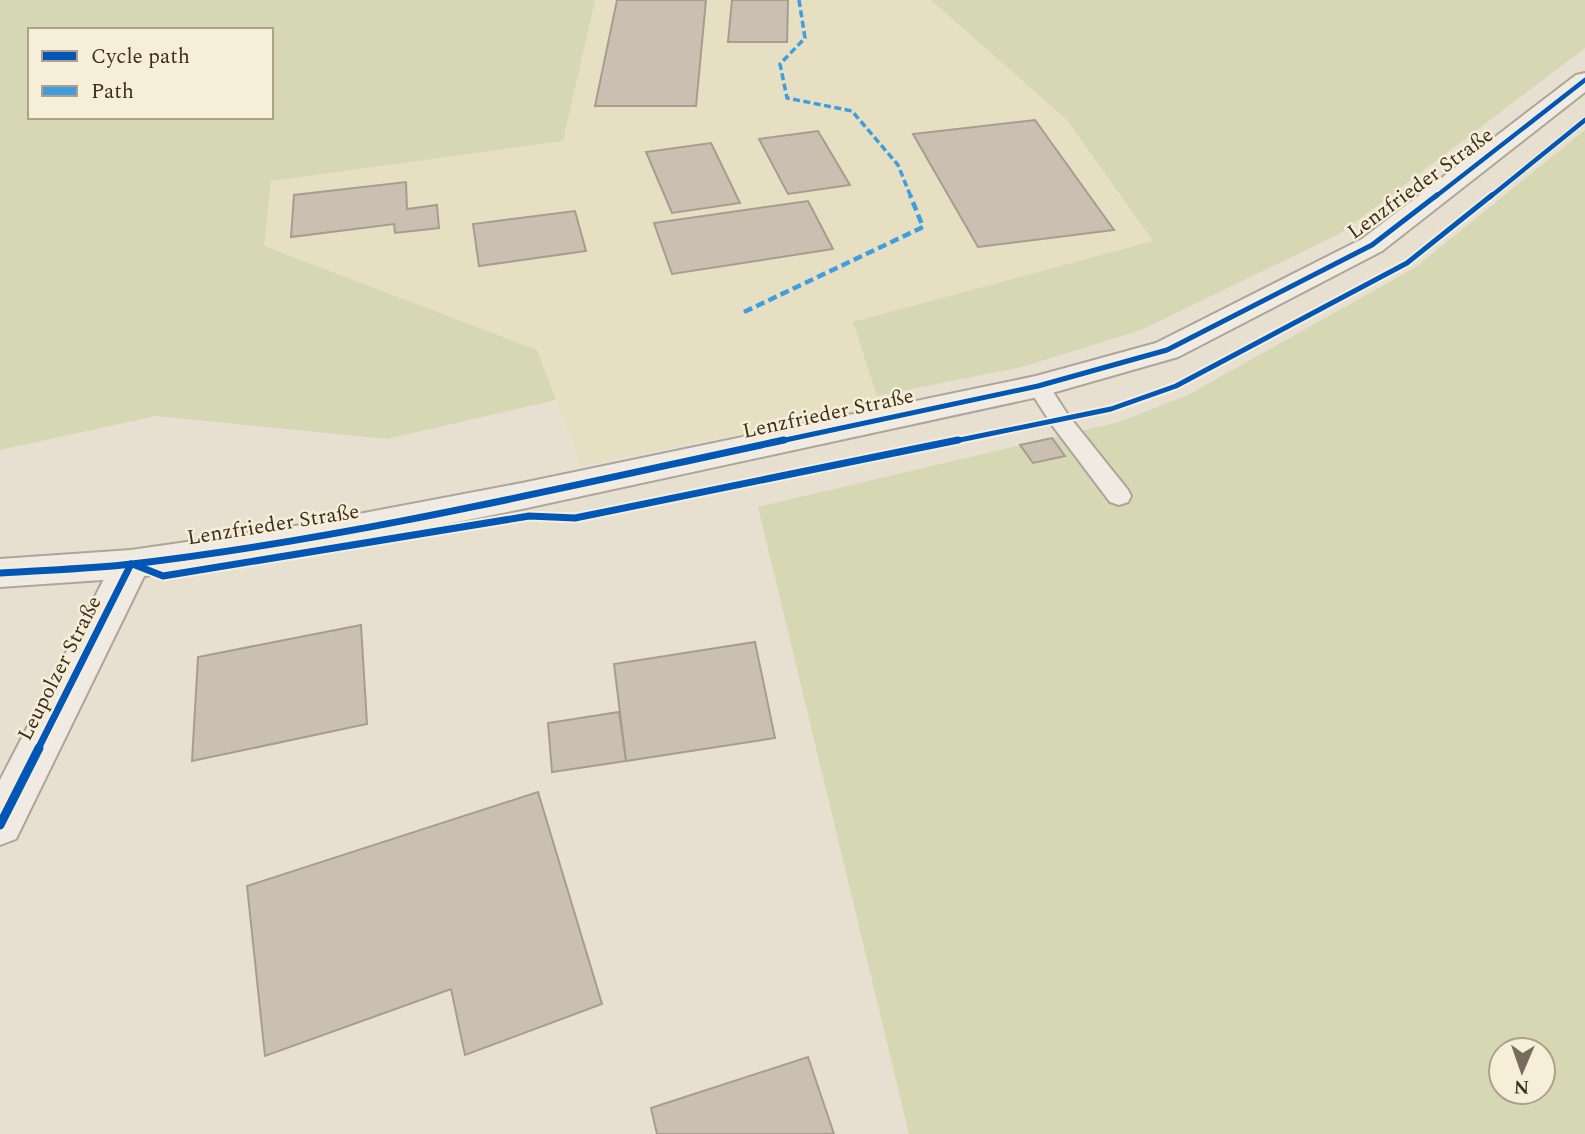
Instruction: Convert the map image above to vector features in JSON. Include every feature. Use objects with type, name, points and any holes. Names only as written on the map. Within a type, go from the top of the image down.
[{"type":"street","name":"Lenzfrieder Straße","points":[[0,573],[131,564],[289,541],[522,496],[1038,386],[1167,350],[1372,245],[1585,80]]},
{"type":"street","name":"Leupolzer Straße","points":[[0,825],[131,564]]},
{"type":"lane","points":[[1038,386],[1060,420],[1118,496]]},
{"type":"shaded area","points":[[595,0],[931,0],[1067,120],[1153,241],[853,322],[881,407],[581,465],[537,350],[264,246],[271,181],[563,141]]},
{"type":"green space","points":[[0,0],[595,0],[563,141],[271,181],[264,246],[537,350],[556,400],[387,439],[156,416],[0,450]]},
{"type":"green space","points":[[931,0],[1585,0],[1585,48],[1341,233],[1141,330],[1022,367],[877,396],[853,322],[1153,241],[1067,120]]},
{"type":"green space","points":[[1585,130],[1585,1134],[909,1134],[758,507],[1119,422],[1188,395],[1416,267]]},
{"type":"building","points":[[617,0],[706,0],[696,106],[595,106]]},
{"type":"building","points":[[732,0],[788,0],[787,42],[728,42]]},
{"type":"building","points":[[1035,120],[1114,230],[978,247],[913,134]]},
{"type":"building","points":[[818,131],[850,185],[788,194],[759,139]]},
{"type":"building","points":[[711,143],[740,203],[672,213],[646,152]]},
{"type":"building","points":[[406,182],[407,209],[437,205],[439,228],[395,233],[394,224],[291,237],[294,195]]},
{"type":"building","points":[[808,201],[833,249],[672,274],[654,223]]},
{"type":"building","points":[[575,211],[586,251],[479,266],[473,224]]},
{"type":"building","points":[[1052,438],[1065,456],[1033,463],[1020,445]]},
{"type":"building","points":[[361,625],[367,724],[192,761],[198,657]]},
{"type":"building","points":[[755,642],[775,738],[626,761],[614,664]]},
{"type":"building","points":[[619,712],[626,761],[552,772],[548,723]]},
{"type":"building","points":[[538,792],[602,1004],[465,1055],[451,989],[265,1056],[247,886]]},
{"type":"building","points":[[808,1057],[834,1134],[657,1134],[651,1108]]},
{"type":"marked path","points":[[744,312],[923,227],[898,165],[852,111],[787,98],[780,64],[805,38],[799,0]]},
{"type":"cycle path","points":[[0,573],[131,564],[290,541],[522,496],[1038,386],[1167,350],[1372,245],[1585,80]]},
{"type":"cycle path","points":[[135,565],[163,576],[529,516],[575,518],[1111,409],[1176,386],[1407,263],[1585,120]]},
{"type":"cycle path","points":[[0,825],[131,564]]}]
